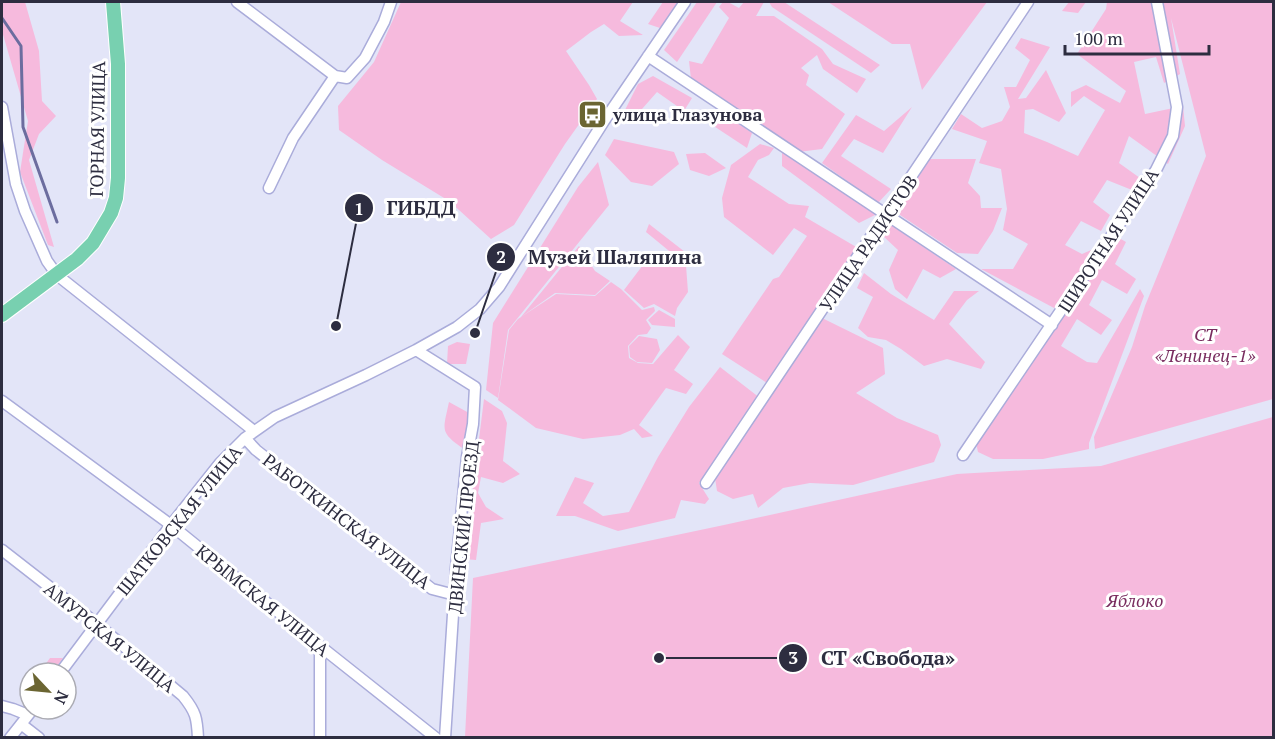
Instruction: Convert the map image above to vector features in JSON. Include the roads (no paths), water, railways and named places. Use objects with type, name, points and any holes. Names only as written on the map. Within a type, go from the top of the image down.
[{"type":"main road","name":"ГОРНАЯ УЛИЦА","points":[[2,315],[77,259],[93,243],[111,213],[116,198],[118,178],[118,64],[113,2]]},
{"type":"street","points":[[237,2],[335,76],[347,78],[365,58],[392,2]]},
{"type":"street","name":"ШАТКОВСКАЯ УЛИЦА","points":[[69,661],[220,463],[249,434],[275,417],[416,350],[457,327],[480,309],[499,287],[598,130],[685,2]]},
{"type":"street","name":"УЛИЦА РАДИСТОВ","points":[[706,483],[1028,2]]},
{"type":"street","name":"ШИРОТНАЯ УЛИЦА","points":[[963,455],[1156,170],[1173,136],[1177,107],[1157,2]]},
{"type":"street","points":[[648,56],[1052,324]]},
{"type":"street","points":[[269,188],[294,138],[335,76]]},
{"type":"street","points":[[2,107],[16,184],[47,261],[57,275]]},
{"type":"street","name":"РАБОТКИНСКАЯ УЛИЦА","points":[[57,275],[249,434],[256,450],[432,589],[455,595]]},
{"type":"street","name":"ДВИНСКИЙ ПРОЕЗД","points":[[416,350],[476,387],[456,568],[445,738]]},
{"type":"street","name":"КРЫМСКАЯ УЛИЦА","points":[[2,401],[171,525],[436,738]]},
{"type":"street","name":"АМУРСКАЯ УЛИЦА","points":[[2,550],[97,624],[183,696],[197,716],[198,738]]},
{"type":"street","points":[[320,646],[320,738]]},
{"type":"street","points":[[2,706],[18,711]]},
{"type":"street","points":[[10,738],[23,721]]},
{"type":"street","points":[[30,721],[39,738]]},
{"type":"waterway","points":[[2,18],[21,46],[23,127],[57,222]]},
{"type":"place","name":"улица Глазунова","points":[[592,114]]},
{"type":"place","name":"ГИБДД","points":[[336,326]]},
{"type":"place","name":"Музей Шаляпина","points":[[475,333]]},
{"type":"place","name":"СТ «Свобода»","points":[[659,658]]},
{"type":"park label","name":"СТ «Ленинец-1»","points":[[1205,344]]},
{"type":"park label","name":"Яблоко","points":[[1135,600]]}]
